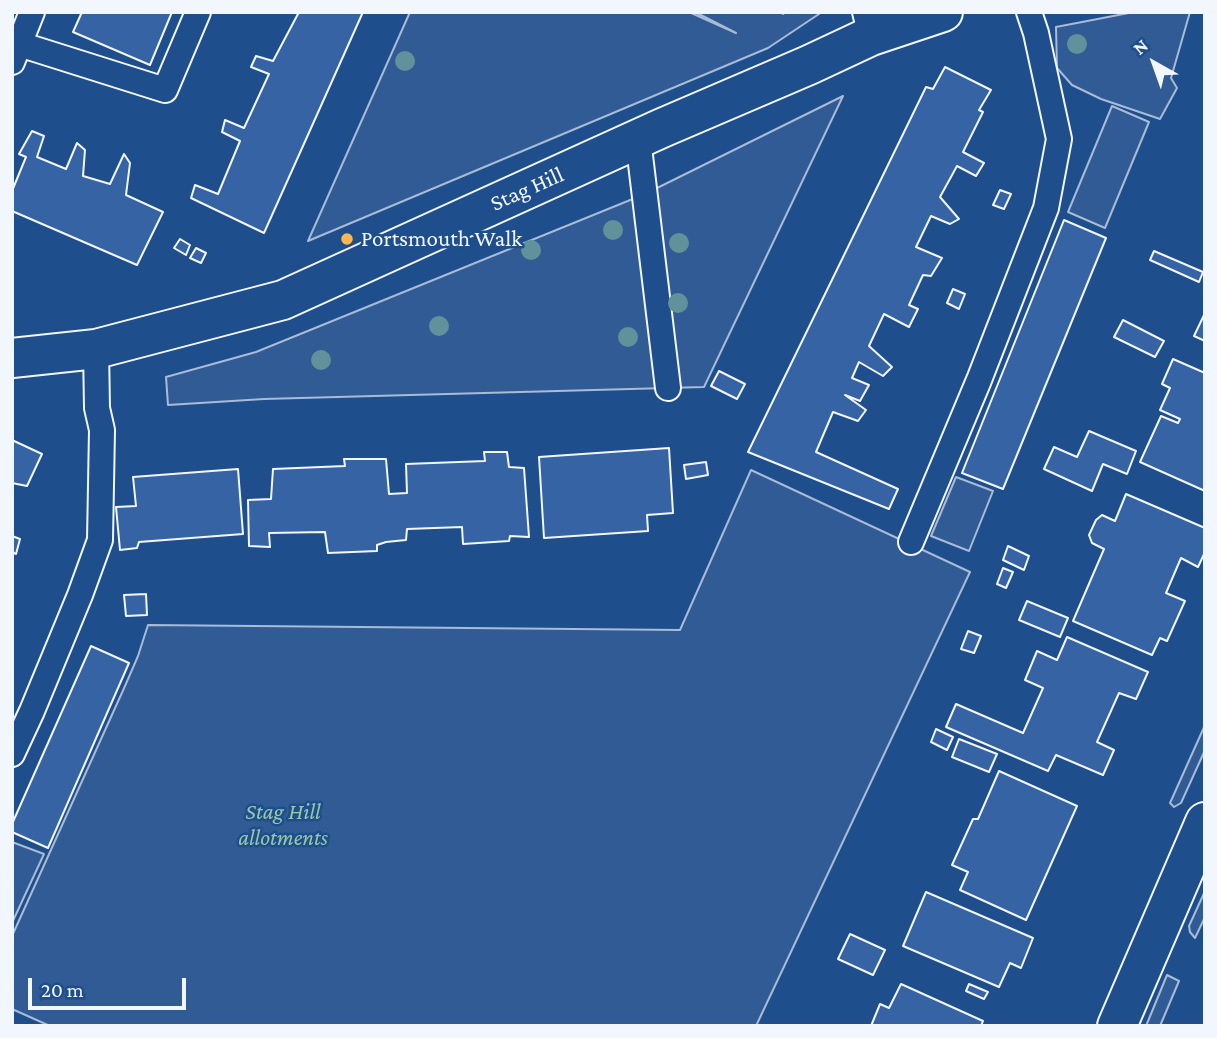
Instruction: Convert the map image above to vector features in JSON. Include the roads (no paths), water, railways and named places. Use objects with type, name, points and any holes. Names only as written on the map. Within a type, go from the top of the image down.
[{"type":"street","name":"Stag Hill","points":[[12,358],[96,349],[283,300],[638,139],[828,57],[868,24],[943,12]]},
{"type":"street","points":[[1117,1026],[1205,821]]},
{"type":"lane","points":[[32,12],[16,53],[165,90],[198,12]]},
{"type":"lane","points":[[911,542],[979,380],[1046,208],[1059,139],[1029,12]]},
{"type":"lane","points":[[638,139],[668,388]]},
{"type":"lane","points":[[12,754],[32,711],[100,540],[102,430],[97,408],[96,349]]},
{"type":"place","name":"Portsmouth Walk","points":[[347,239]]},
{"type":"park label","name":"Stag Hill allotments","points":[[283,825]]}]
